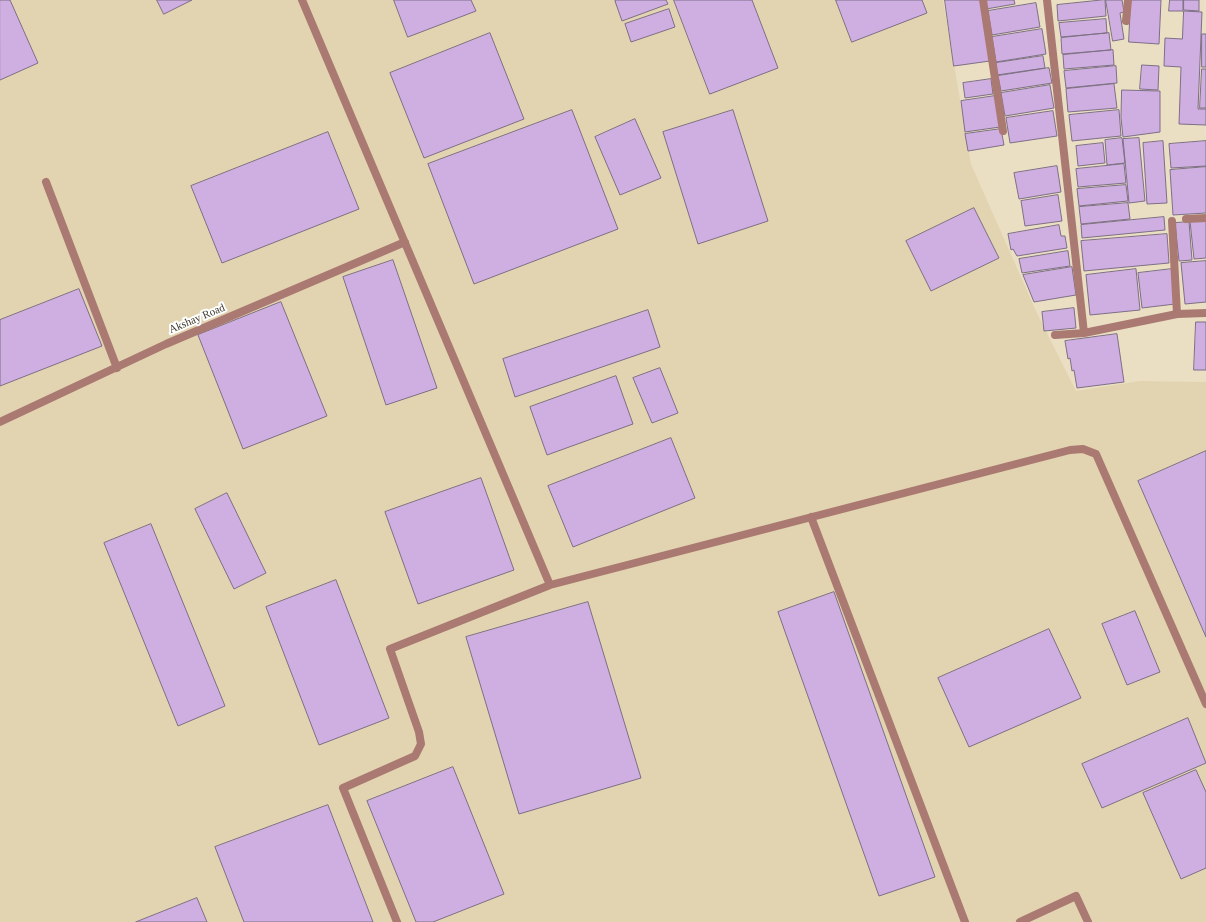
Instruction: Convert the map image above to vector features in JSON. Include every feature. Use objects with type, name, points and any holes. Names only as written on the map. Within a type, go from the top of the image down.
[{"type":"street","points":[[302,0],[550,585]]},
{"type":"street","points":[[983,0],[1003,131]]},
{"type":"street","points":[[1047,0],[1084,333]]},
{"type":"street","points":[[1126,21],[1128,0]]},
{"type":"street","points":[[46,182],[117,368]]},
{"type":"street","points":[[1186,219],[1206,218]]},
{"type":"street","points":[[1172,221],[1177,314]]},
{"type":"street","name":"Akshay Road","points":[[0,422],[166,344],[404,242]]},
{"type":"street","points":[[1055,334],[1084,333],[1177,314],[1206,313]]},
{"type":"street","points":[[397,922],[343,788],[415,756],[421,744],[419,732],[390,649],[550,585],[1070,450],[1083,449],[1096,454],[1206,704]]},
{"type":"street","points":[[811,517],[965,922]]},
{"type":"street","points":[[1020,922],[1076,896],[1088,922]]},
{"type":"shaded area","points":[[0,0],[943,0],[971,164],[1036,311],[1076,391],[1140,381],[1206,382],[1206,922],[0,922]]},
{"type":"building","points":[[0,0],[10,0],[38,63],[0,80]]},
{"type":"building","points":[[157,0],[192,0],[164,14]]},
{"type":"building","points":[[394,0],[471,0],[476,11],[408,37]]},
{"type":"building","points":[[666,0],[668,4],[622,21],[615,1]]},
{"type":"building","points":[[674,0],[752,0],[778,68],[710,94]]},
{"type":"building","points":[[836,0],[922,0],[927,13],[852,42]]},
{"type":"building","points":[[945,0],[981,0],[990,61],[954,66]]},
{"type":"building","points":[[985,0],[1014,0],[1015,4],[986,9]]},
{"type":"building","points":[[1105,0],[1106,16],[1058,21],[1057,5]]},
{"type":"building","points":[[1106,0],[1122,0],[1124,12],[1120,13],[1124,39],[1113,41]]},
{"type":"building","points":[[1131,0],[1161,0],[1159,44],[1129,42]]},
{"type":"building","points":[[1170,0],[1183,0],[1183,11],[1169,11]]},
{"type":"building","points":[[1184,0],[1199,0],[1199,11],[1184,10]]},
{"type":"building","points":[[1036,3],[1040,27],[992,35],[988,11]]},
{"type":"building","points":[[669,9],[675,27],[631,42],[625,24]]},
{"type":"building","points":[[1184,11],[1202,12],[1198,109],[1206,109],[1206,125],[1179,124],[1181,67],[1164,66],[1165,38],[1182,39]]},
{"type":"building","points":[[1106,19],[1107,33],[1061,37],[1059,23]]},
{"type":"building","points":[[1042,29],[1046,54],[996,62],[992,37]]},
{"type":"building","points":[[490,33],[524,119],[424,158],[390,73]]},
{"type":"building","points":[[1109,33],[1111,50],[1062,54],[1061,38]]},
{"type":"building","points":[[1202,34],[1206,34],[1206,67],[1202,67]]},
{"type":"building","points":[[1113,50],[1114,65],[1064,69],[1063,55]]},
{"type":"building","points":[[1043,56],[1045,68],[997,75],[996,63]]},
{"type":"building","points":[[1142,65],[1159,66],[1158,90],[1140,89]]},
{"type":"building","points":[[1116,66],[1117,83],[1066,88],[1064,71]]},
{"type":"building","points":[[1049,68],[1052,83],[1001,91],[998,76]]},
{"type":"building","points":[[1202,69],[1206,69],[1206,108],[1200,108]]},
{"type":"building","points":[[991,79],[993,94],[965,98],[963,83]]},
{"type":"building","points":[[1114,84],[1117,108],[1068,112],[1066,89]]},
{"type":"building","points":[[1050,85],[1054,108],[1005,116],[1001,93]]},
{"type":"building","points":[[1122,90],[1160,91],[1160,132],[1123,137],[1121,118]]},
{"type":"building","points":[[995,96],[1000,127],[965,132],[961,101]]},
{"type":"building","points":[[572,110],[618,229],[474,284],[428,164]]},
{"type":"building","points":[[733,110],[768,221],[698,244],[663,132]]},
{"type":"building","points":[[1119,110],[1121,136],[1072,141],[1069,115]]},
{"type":"building","points":[[1053,111],[1057,136],[1010,143],[1006,118]]},
{"type":"building","points":[[635,119],[661,178],[620,195],[595,137]]},
{"type":"building","points":[[1001,129],[1004,145],[968,151],[965,134]]},
{"type":"building","points":[[328,132],[359,209],[222,263],[191,186]]},
{"type":"building","points":[[1122,138],[1125,163],[1107,165],[1105,140]]},
{"type":"building","points":[[1139,138],[1145,201],[1129,203],[1123,139]]},
{"type":"building","points":[[1163,141],[1167,203],[1147,204],[1143,143]]},
{"type":"building","points":[[1206,141],[1206,166],[1171,168],[1169,144]]},
{"type":"building","points":[[1103,143],[1105,163],[1078,166],[1076,146]]},
{"type":"building","points":[[1124,164],[1126,183],[1078,187],[1076,169]]},
{"type":"building","points":[[1057,166],[1061,192],[1019,199],[1014,173]]},
{"type":"building","points":[[1206,167],[1206,213],[1173,215],[1170,170]]},
{"type":"building","points":[[1126,185],[1128,201],[1079,206],[1077,189]]},
{"type":"building","points":[[1058,195],[1062,221],[1025,226],[1021,201]]},
{"type":"building","points":[[1128,203],[1130,219],[1081,224],[1079,207]]},
{"type":"building","points":[[974,208],[999,258],[931,291],[906,241]]},
{"type":"building","points":[[1164,217],[1165,230],[1082,238],[1081,225]]},
{"type":"building","points":[[1206,220],[1206,258],[1194,259],[1190,221]]},
{"type":"building","points":[[1189,222],[1192,260],[1179,261],[1175,223]]},
{"type":"building","points":[[1059,225],[1061,236],[1065,236],[1067,248],[1017,256],[1013,249],[1011,250],[1008,234]]},
{"type":"building","points":[[1167,234],[1169,263],[1084,271],[1081,241]]},
{"type":"building","points":[[1068,251],[1070,266],[1022,273],[1019,259]]},
{"type":"building","points":[[393,260],[437,388],[386,405],[343,277]]},
{"type":"building","points":[[1206,261],[1206,302],[1185,304],[1181,263]]},
{"type":"building","points":[[1072,267],[1076,295],[1034,302],[1023,275]]},
{"type":"building","points":[[1136,269],[1140,310],[1090,315],[1086,275]]},
{"type":"building","points":[[1172,269],[1175,304],[1142,308],[1138,273]]},
{"type":"building","points":[[79,289],[102,346],[0,386],[0,320]]},
{"type":"building","points":[[281,302],[327,416],[243,449],[198,335]]},
{"type":"building","points":[[1074,308],[1076,328],[1044,331],[1042,312]]},
{"type":"building","points":[[648,310],[660,347],[515,397],[503,359]]},
{"type":"building","points":[[1196,322],[1206,322],[1206,370],[1194,370]]},
{"type":"building","points":[[1117,334],[1124,382],[1077,388],[1074,370],[1072,371],[1070,358],[1068,359],[1065,341]]},
{"type":"building","points":[[660,368],[678,413],[652,423],[633,378]]},
{"type":"building","points":[[616,376],[633,424],[547,455],[530,407]]},
{"type":"building","points":[[671,438],[695,498],[573,547],[548,486]]},
{"type":"building","points":[[1206,451],[1206,637],[1138,481]]},
{"type":"building","points":[[481,478],[514,570],[418,604],[385,512]]},
{"type":"building","points":[[227,493],[266,573],[234,589],[195,509]]},
{"type":"building","points":[[151,524],[225,706],[178,726],[104,543]]},
{"type":"building","points":[[336,580],[389,718],[319,745],[266,607]]},
{"type":"building","points":[[834,592],[935,877],[879,896],[778,612]]},
{"type":"building","points":[[588,602],[641,778],[519,814],[466,637]]},
{"type":"building","points":[[1135,611],[1160,672],[1127,685],[1102,624]]},
{"type":"building","points":[[1049,629],[1081,698],[969,747],[938,678]]},
{"type":"building","points":[[1188,718],[1206,763],[1102,808],[1082,764]]},
{"type":"building","points":[[453,767],[504,894],[433,922],[416,922],[367,801]]},
{"type":"building","points":[[1196,770],[1206,792],[1206,868],[1181,879],[1143,793]]},
{"type":"building","points":[[328,805],[373,922],[244,922],[215,847]]},
{"type":"building","points":[[197,898],[207,922],[136,922]]}]
